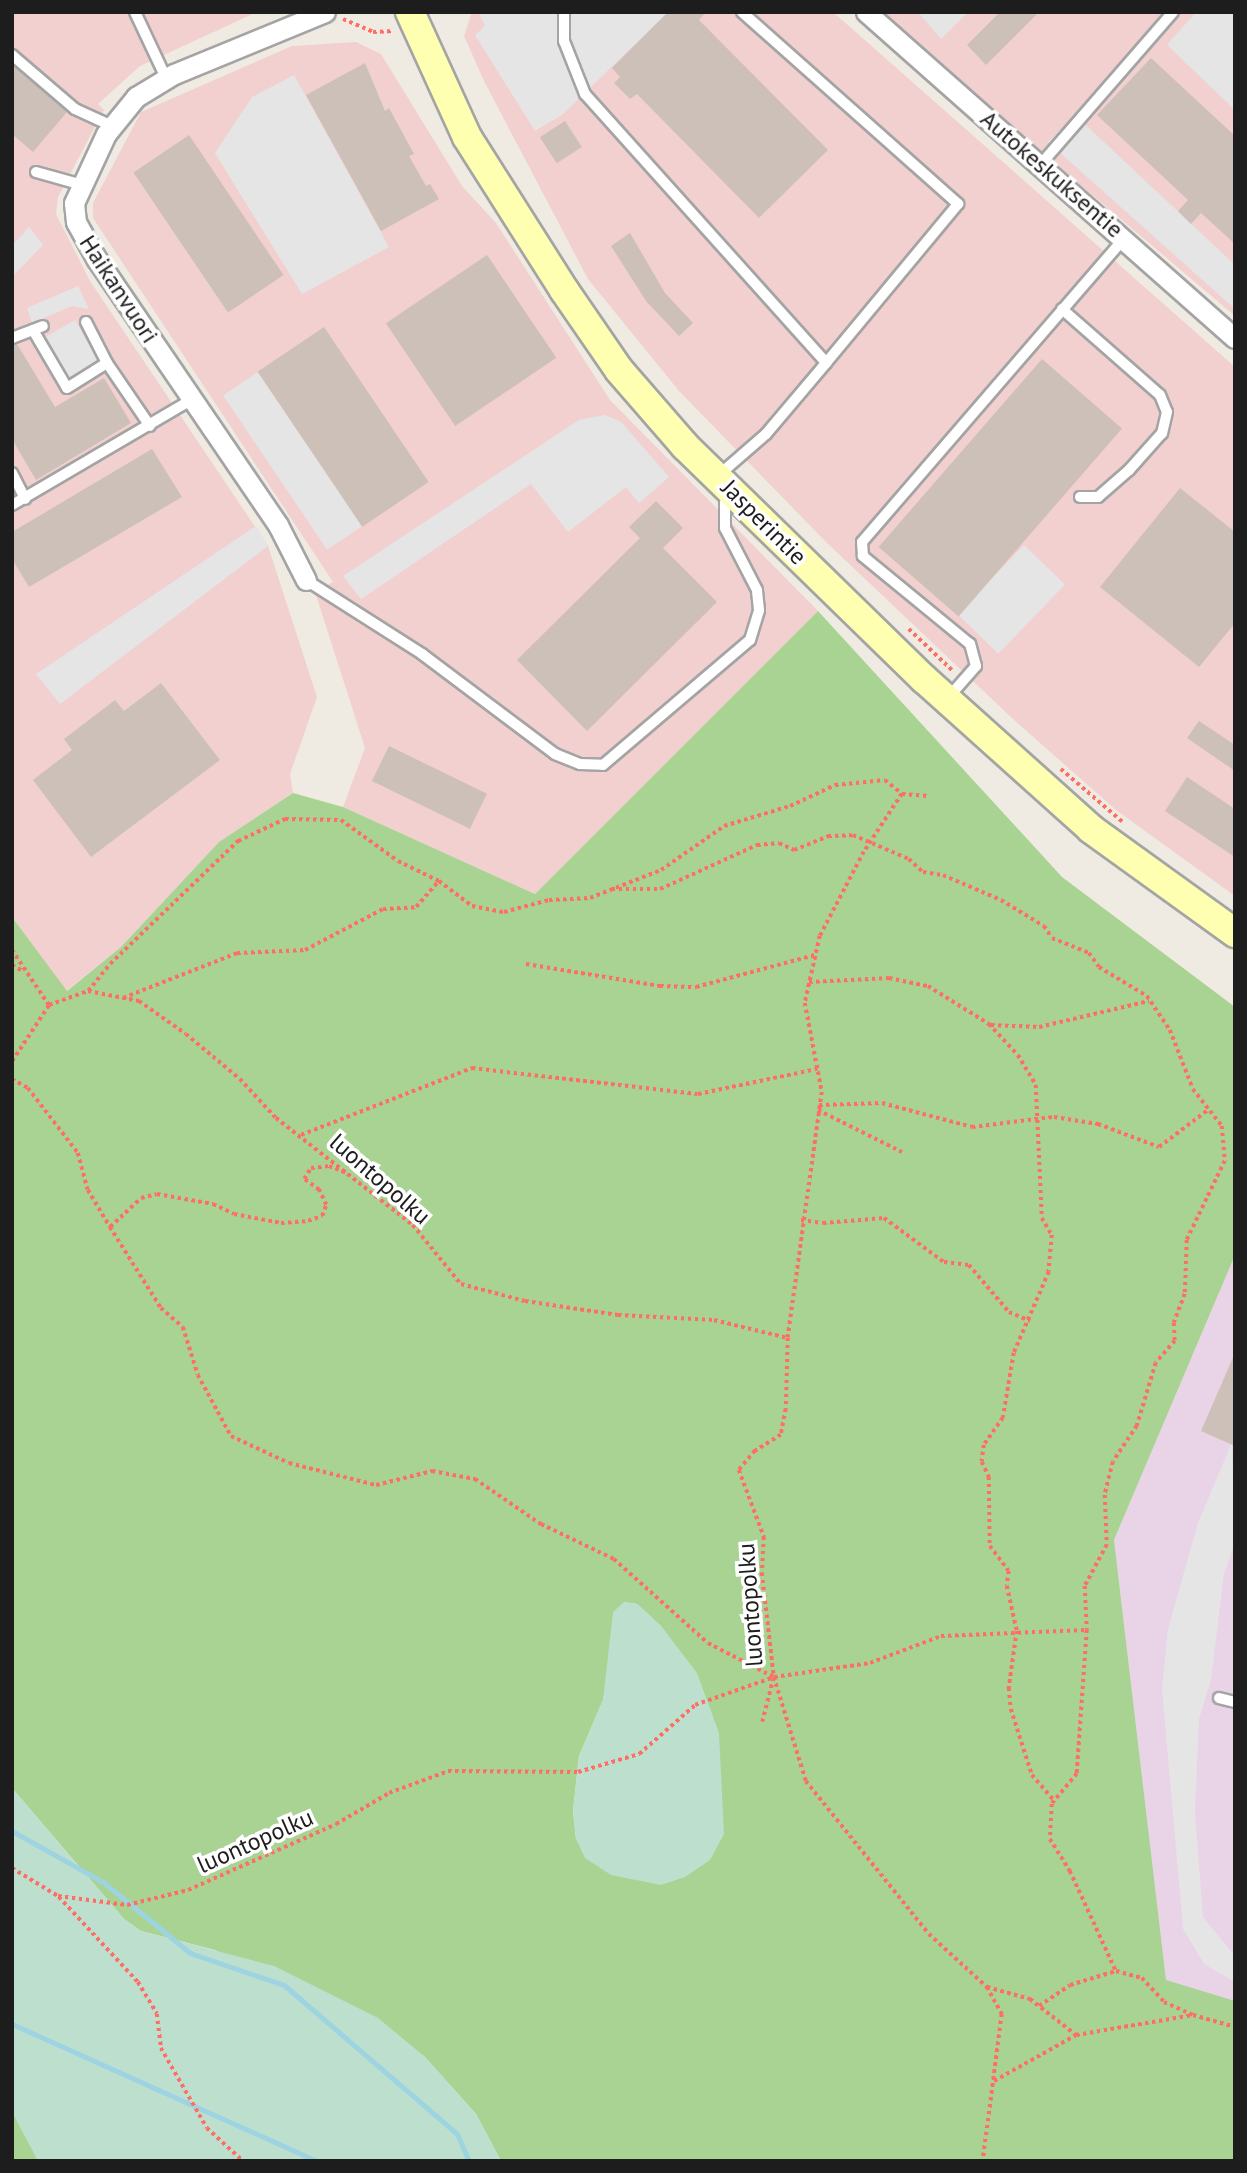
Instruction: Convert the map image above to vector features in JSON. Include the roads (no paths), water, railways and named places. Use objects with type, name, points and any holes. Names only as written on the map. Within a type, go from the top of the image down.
[{"type":"main road","name":"Jasperintie","points":[[413,17],[467,137],[564,290],[619,370],[725,484],[955,690],[1091,829],[1235,933]]},
{"type":"street","name":"Haikanvuori","points":[[306,580],[278,525],[191,400],[76,222],[79,184],[112,126],[136,97],[166,78],[325,12]]},
{"type":"street","name":"Autokeskuksentie","points":[[866,12],[1125,237],[1235,338]]},
{"type":"lane","points":[[135,12],[166,78]]},
{"type":"lane","points":[[564,12],[564,41],[585,94],[826,363]]},
{"type":"lane","points":[[306,580],[422,654],[555,754],[580,764],[603,765],[750,640],[760,610],[757,590],[725,528],[725,484],[958,204],[742,12]]},
{"type":"lane","points":[[1041,164],[1173,12]]},
{"type":"lane","points":[[12,55],[75,109],[112,126]]},
{"type":"lane","points":[[36,172],[79,184]]},
{"type":"lane","points":[[955,690],[977,659],[970,644],[863,556],[862,542],[1125,237]]},
{"type":"lane","points":[[1062,309],[1160,395],[1167,412],[1162,433],[1129,470],[1098,497],[1080,497]]},
{"type":"lane","points":[[86,322],[107,363],[150,426]]},
{"type":"lane","points":[[12,338],[38,328],[67,388],[107,363]]},
{"type":"lane","points":[[12,505],[191,400]]},
{"type":"lane","points":[[12,473],[25,499]]},
{"type":"lane","points":[[1219,1698],[1235,1702]]},
{"type":"waterway","points":[[12,1831],[103,1882],[190,1953],[284,1985],[457,2134],[469,2161]]},
{"type":"waterway","points":[[12,2024],[317,2161]]}]
